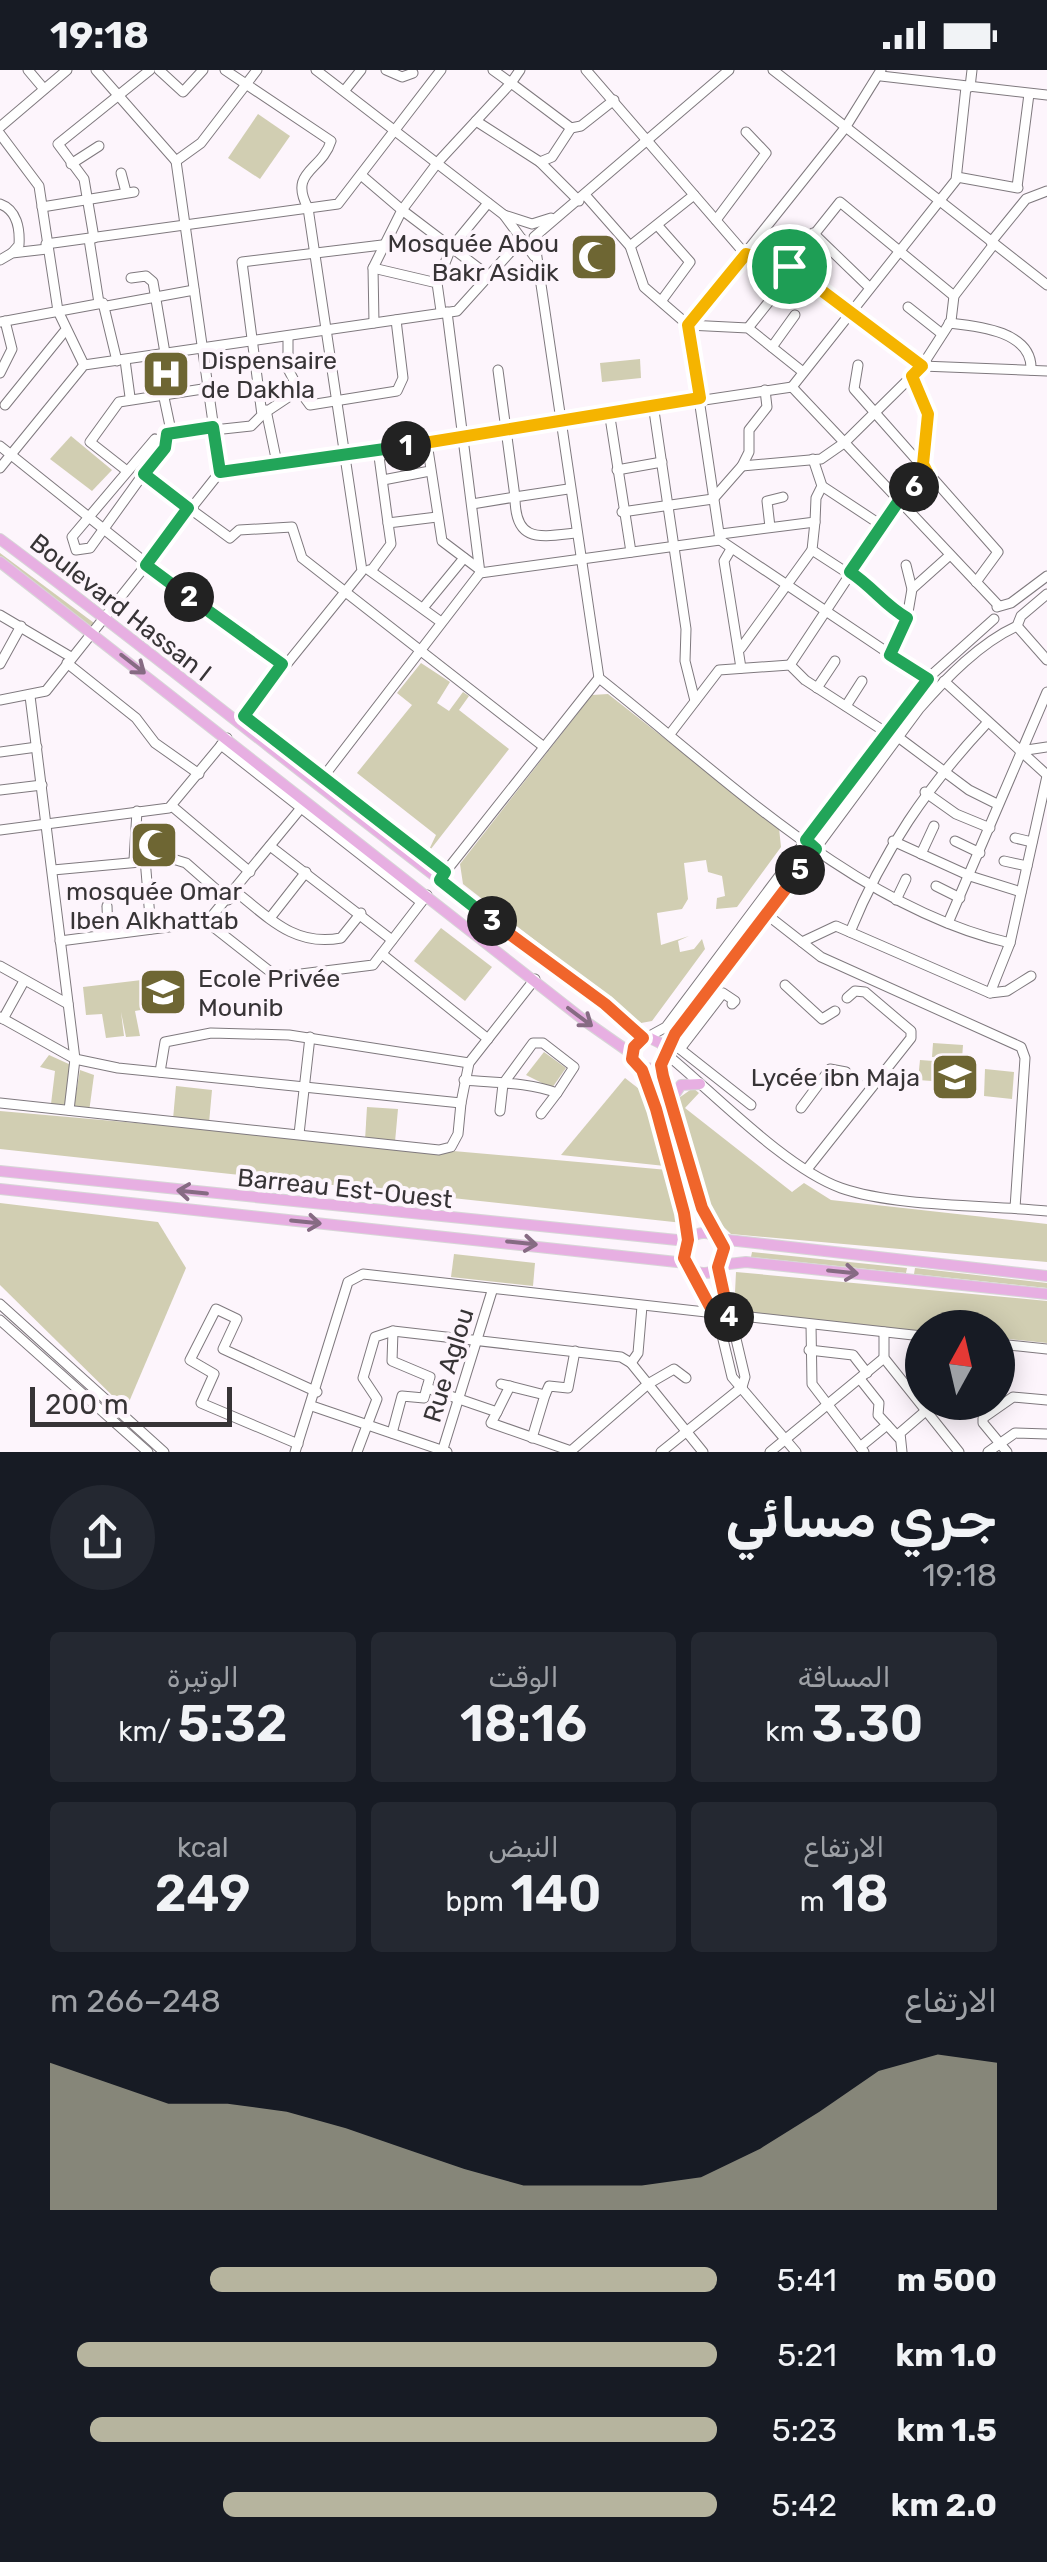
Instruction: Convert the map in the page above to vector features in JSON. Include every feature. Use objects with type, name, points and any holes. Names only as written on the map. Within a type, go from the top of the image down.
[{"type":"main road","name":"Boulevard Hassan I","points":[[0,539],[242,719],[644,1038],[658,1040],[664,1058]]},
{"type":"main road","name":"Boulevard Hassan I","points":[[0,562],[424,898],[632,1054]]},
{"type":"main road","points":[[644,1038],[632,1054],[656,1109],[688,1240],[688,1266],[702,1273],[746,1262],[1047,1294]]},
{"type":"main road","points":[[642,1070],[664,1058],[670,1100],[702,1208],[724,1254],[719,1266]]},
{"type":"main road","points":[[670,1100],[681,1085],[700,1084]]},
{"type":"main road","name":"Barreau Est-Ouest","points":[[0,1171],[688,1240]]},
{"type":"main road","name":"Barreau Est-Ouest","points":[[0,1188],[688,1266]]},
{"type":"main road","points":[[688,1240],[700,1232],[718,1238],[1047,1276]]},
{"type":"street","points":[[28,70],[44,90]]},
{"type":"street","points":[[3,127],[67,70]]},
{"type":"street","points":[[96,70],[176,161],[220,472]]},
{"type":"street","points":[[130,398],[103,304],[84,179],[58,144],[150,70]]},
{"type":"street","points":[[160,70],[184,92],[203,70]]},
{"type":"street","points":[[225,70],[330,139],[328,151],[301,184],[300,194],[308,208],[335,400],[366,571],[441,622]]},
{"type":"street","points":[[176,161],[201,143],[257,70]]},
{"type":"street","points":[[316,70],[528,233],[538,263],[568,489],[599,678],[868,888],[948,923],[1010,943]]},
{"type":"street","points":[[345,90],[361,70]]},
{"type":"street","points":[[386,70],[402,77],[414,71],[428,86]]},
{"type":"street","points":[[12,252],[338,204],[441,70]]},
{"type":"street","points":[[493,70],[571,128]]},
{"type":"street","points":[[374,323],[373,268],[402,210],[438,162],[520,70]]},
{"type":"street","points":[[586,70],[601,75],[614,100],[746,254],[792,267],[922,366],[1047,371]]},
{"type":"street","points":[[0,468],[84,364],[250,343],[462,308],[528,233],[582,198],[729,70]]},
{"type":"street","points":[[773,70],[1047,285]]},
{"type":"street","points":[[792,387],[957,177],[972,70]]},
{"type":"street","points":[[688,325],[844,128],[881,73],[1047,94]]},
{"type":"street","points":[[1017,187],[1029,94]]},
{"type":"street","points":[[540,162],[552,157],[571,128],[581,126],[614,100]]},
{"type":"street","points":[[0,112],[3,127],[36,181],[58,311],[64,332],[84,364]]},
{"type":"street","points":[[476,120],[540,162],[582,198],[630,246],[640,281],[688,325],[721,537],[787,587],[928,679]]},
{"type":"street","points":[[716,220],[766,153],[746,132]]},
{"type":"street","points":[[71,164],[98,146]]},
{"type":"street","points":[[42,207],[130,192],[121,173]]},
{"type":"street","points":[[360,175],[489,276]]},
{"type":"street","points":[[957,177],[1017,187],[1026,199]]},
{"type":"street","points":[[742,466],[813,460],[828,456],[844,443],[922,366],[949,323],[954,296],[1026,199],[1047,190]]},
{"type":"street","points":[[630,246],[694,194]]},
{"type":"street","points":[[748,328],[812,233],[840,202],[954,296]]},
{"type":"street","points":[[324,776],[480,571],[464,436],[437,282],[451,248],[488,203]]},
{"type":"street","points":[[0,204],[8,207],[19,227],[19,245],[0,260]]},
{"type":"street","points":[[658,226],[690,262],[662,300]]},
{"type":"street","points":[[812,233],[868,287]]},
{"type":"street","points":[[276,464],[250,343],[241,263],[382,245]]},
{"type":"street","points":[[373,268],[437,282]]},
{"type":"street","points":[[131,278],[150,278],[165,354]]},
{"type":"street","points":[[2,321],[194,290]]},
{"type":"street","points":[[908,307],[942,334]]},
{"type":"street","points":[[0,310],[12,349],[0,372]]},
{"type":"street","points":[[772,348],[795,315]]},
{"type":"street","points":[[288,336],[288,368],[308,405],[394,392],[401,387],[396,320]]},
{"type":"street","points":[[949,323],[1000,332],[1027,354],[1031,370]]},
{"type":"street","points":[[688,325],[748,328],[802,372]]},
{"type":"street","points":[[2,406],[64,332]]},
{"type":"street","points":[[858,365],[854,389],[998,552],[976,582]]},
{"type":"street","points":[[498,370],[517,524],[542,536],[576,533]]},
{"type":"street","points":[[790,665],[898,502],[926,470],[928,414],[912,376]]},
{"type":"street","points":[[0,700],[46,691],[220,472],[427,443],[653,404],[792,387]]},
{"type":"street","points":[[792,387],[998,605]]},
{"type":"street","points":[[127,471],[92,446],[90,440],[119,402],[208,388]]},
{"type":"street","points":[[163,393],[170,426],[165,438],[165,448],[88,550],[76,550],[72,537],[150,440],[165,438],[213,427],[251,426],[266,410],[298,390]]},
{"type":"street","points":[[622,512],[713,499],[749,452],[748,430],[767,407],[764,390]]},
{"type":"street","points":[[653,404],[686,629],[686,660],[695,702]]},
{"type":"street","points":[[609,412],[631,552]]},
{"type":"street","points":[[427,443],[442,541],[480,571],[581,560],[770,526],[815,522]]},
{"type":"street","points":[[0,446],[146,565],[282,664],[290,663],[345,590],[391,544],[378,449]]},
{"type":"street","points":[[813,460],[822,486],[884,527]]},
{"type":"street","points":[[616,470],[662,462]]},
{"type":"street","points":[[383,480],[430,471]]},
{"type":"street","points":[[144,474],[230,538],[239,530],[292,527],[302,558],[422,648],[544,748]]},
{"type":"street","points":[[740,648],[812,550],[816,498],[822,486]]},
{"type":"street","points":[[472,504],[568,489]]},
{"type":"street","points":[[770,526],[767,501],[783,496]]},
{"type":"street","points":[[388,522],[437,518]]},
{"type":"street","points":[[731,548],[724,562],[741,668]]},
{"type":"street","points":[[812,550],[875,588],[882,604],[907,618]]},
{"type":"street","points":[[912,589],[950,556]]},
{"type":"street","points":[[423,608],[464,558]]},
{"type":"street","points":[[890,655],[907,618],[912,589],[906,566]]},
{"type":"street","points":[[998,605],[1012,603],[1047,576]]},
{"type":"street","points":[[1047,594],[944,681],[766,914],[664,1058],[829,1182],[858,1192],[1047,1211]]},
{"type":"street","points":[[1012,603],[1019,621],[1047,660]]},
{"type":"street","points":[[644,1038],[666,1027],[928,679],[994,619],[998,605]]},
{"type":"street","points":[[0,615],[69,660],[136,718],[156,743],[199,774]]},
{"type":"street","points":[[994,619],[1004,629]]},
{"type":"street","points":[[0,664],[21,626]]},
{"type":"street","points":[[818,688],[834,661]]},
{"type":"street","points":[[282,664],[242,719],[324,776],[442,876],[599,678]]},
{"type":"street","points":[[670,734],[717,672],[790,665],[887,733]]},
{"type":"street","points":[[944,681],[1047,775],[1010,943],[990,993]]},
{"type":"street","points":[[846,706],[862,682]]},
{"type":"street","points":[[30,696],[75,1059],[69,1110]]},
{"type":"street","points":[[948,923],[1046,698]]},
{"type":"street","points":[[850,932],[893,841],[925,792],[987,723]]},
{"type":"street","points":[[898,737],[942,772],[995,803]]},
{"type":"street","points":[[0,830],[172,807],[224,742],[301,808],[424,898],[377,962],[358,970],[276,977],[207,922]]},
{"type":"street","points":[[0,752],[37,747]]},
{"type":"street","points":[[1020,752],[1047,747]]},
{"type":"street","points":[[0,790],[42,785]]},
{"type":"street","points":[[925,792],[956,814],[990,828]]},
{"type":"street","points":[[172,807],[250,872]]},
{"type":"street","points":[[60,941],[207,922],[301,808]]},
{"type":"street","points":[[137,811],[139,860],[152,928]]},
{"type":"street","points":[[921,854],[934,826]]},
{"type":"street","points":[[1015,838],[1032,842]]},
{"type":"street","points":[[893,841],[970,876],[1021,892]]},
{"type":"street","points":[[955,841],[980,853]]},
{"type":"street","points":[[270,846],[392,940]]},
{"type":"street","points":[[53,870],[139,860],[186,863],[297,938],[341,938],[361,914]]},
{"type":"street","points":[[1004,861],[1027,866]]},
{"type":"street","points":[[270,918],[306,872]]},
{"type":"street","points":[[896,900],[906,879]]},
{"type":"street","points":[[936,886],[960,898]]},
{"type":"street","points":[[107,906],[108,934]]},
{"type":"street","points":[[766,914],[821,957],[1021,1047],[1025,1058],[1015,1208]]},
{"type":"street","points":[[802,942],[834,926],[990,993],[1008,991],[1031,976]]},
{"type":"street","points":[[382,954],[488,1039]]},
{"type":"street","points":[[0,966],[68,1004]]},
{"type":"street","points":[[0,1103],[439,1150],[451,1147],[456,1137],[469,1063],[535,980]]},
{"type":"street","points":[[24,982],[2,1018],[75,1059],[160,1072],[461,1103]]},
{"type":"street","points":[[785,986],[822,1019],[835,1011]]},
{"type":"street","points":[[808,1168],[865,1087],[909,1042],[911,1030],[865,992],[856,991],[846,998]]},
{"type":"street","points":[[680,1050],[723,993],[734,1001],[732,1004]]},
{"type":"street","points":[[160,1072],[163,1044],[183,1036],[310,1038],[357,1049],[469,1063]]},
{"type":"street","points":[[299,1134],[310,1038]]},
{"type":"street","points":[[500,1110],[503,1084],[532,1045],[540,1042],[574,1067],[541,1114]]},
{"type":"street","points":[[680,1050],[698,1046]]},
{"type":"street","points":[[680,1050],[751,1106],[750,1088]]},
{"type":"street","points":[[714,1079],[724,1067]]},
{"type":"street","points":[[801,1108],[830,1068],[846,1072]]},
{"type":"street","points":[[464,1080],[557,1092]]},
{"type":"street","points":[[688,1266],[715,1316],[732,1377],[796,1452]]},
{"type":"street","points":[[661,1452],[742,1387],[745,1378],[719,1266]]},
{"type":"street","points":[[317,1392],[223,1349],[237,1319],[216,1309],[190,1360],[214,1374],[200,1403],[297,1448],[317,1392],[348,1282],[363,1274],[905,1334]]},
{"type":"street","name":"Rue Aglou","points":[[444,1451],[492,1290]]},
{"type":"street","points":[[0,1304],[164,1452]]},
{"type":"street","points":[[631,1363],[638,1353],[642,1306]]},
{"type":"street","points":[[0,1320],[148,1452]]},
{"type":"street","points":[[811,1325],[812,1384],[862,1449],[888,1425]]},
{"type":"street","points":[[855,1329],[853,1354],[879,1402],[877,1413],[899,1438],[902,1452]]},
{"type":"street","points":[[392,1433],[402,1396],[424,1398],[429,1373],[392,1361],[393,1332]]},
{"type":"street","points":[[357,1452],[377,1396],[363,1378],[376,1337],[393,1332],[575,1351],[631,1363],[703,1452]]},
{"type":"street","points":[[884,1332],[884,1358],[905,1384]]},
{"type":"street","points":[[1015,1346],[1047,1349]]},
{"type":"street","points":[[810,1350],[853,1354]]},
{"type":"street","points":[[532,1438],[549,1386],[568,1388],[575,1351]]},
{"type":"street","points":[[770,1452],[884,1358]]},
{"type":"street","points":[[545,1395],[506,1385],[491,1423],[571,1451],[648,1384],[674,1368],[686,1378]]},
{"type":"street","points":[[427,1388],[497,1412]]},
{"type":"street","points":[[1008,1452],[983,1424],[983,1418],[1013,1397],[1047,1400]]},
{"type":"street","points":[[312,1406],[444,1451]]},
{"type":"street","points":[[899,1438],[914,1420]]},
{"type":"street","points":[[934,1420],[959,1452]]},
{"type":"street","points":[[988,1452],[1021,1432],[1047,1434]]},
{"type":"shaded area","points":[[258,114],[290,136],[260,179],[228,158]]},
{"type":"shaded area","points":[[640,359],[641,378],[602,382],[600,363]]},
{"type":"shaded area","points":[[71,436],[112,470],[92,491],[50,459]]},
{"type":"shaded area","points":[[0,553],[94,623],[90,629],[0,560]]},
{"type":"shaded area","points":[[421,663],[450,682],[437,703],[449,711],[463,692],[469,696],[459,710],[509,749],[427,854],[436,835],[357,773],[412,705],[397,693]]},
{"type":"shaded area","points":[[608,694],[779,828],[781,847],[737,907],[716,909],[717,898],[725,896],[722,876],[708,872],[706,860],[684,863],[688,899],[682,909],[657,913],[661,945],[689,936],[678,941],[680,952],[694,949],[702,939],[705,949],[652,1021],[641,1023],[463,884],[460,864],[592,695]]},
{"type":"shaded area","points":[[441,928],[492,967],[465,1001],[414,961]]},
{"type":"shaded area","points":[[150,979],[152,1008],[135,1011],[140,1036],[126,1037],[121,1012],[124,1036],[106,1038],[102,1014],[86,1015],[83,987]]},
{"type":"shaded area","points":[[933,1043],[963,1045],[962,1059],[932,1057]]},
{"type":"shaded area","points":[[544,1052],[566,1068],[552,1088],[526,1075]]},
{"type":"shaded area","points":[[49,1055],[71,1065],[66,1105],[51,1104],[55,1071],[40,1067]]},
{"type":"shaded area","points":[[920,1060],[961,1063],[960,1083],[918,1080]]},
{"type":"shaded area","points":[[985,1069],[1014,1072],[1012,1099],[984,1096]]},
{"type":"shaded area","points":[[80,1070],[94,1075],[89,1112],[73,1111]]},
{"type":"shaded area","points":[[625,1078],[643,1092],[665,1166],[561,1155]]},
{"type":"shaded area","points":[[176,1086],[212,1090],[209,1123],[173,1119]]},
{"type":"shaded area","points":[[693,1088],[699,1093],[685,1108],[792,1192],[804,1183],[831,1200],[1047,1224],[1047,1262],[731,1234],[708,1206],[688,1154],[676,1100]]},
{"type":"shaded area","points":[[367,1107],[398,1109],[395,1142],[365,1140]]},
{"type":"shaded area","points":[[0,1111],[668,1170],[683,1223],[0,1149]]},
{"type":"shaded area","points":[[0,1203],[158,1222],[186,1268],[126,1409],[0,1285]]},
{"type":"shaded area","points":[[752,1252],[907,1268],[906,1273],[751,1257]]},
{"type":"shaded area","points":[[454,1254],[535,1263],[533,1286],[451,1277]]},
{"type":"shaded area","points":[[915,1268],[1047,1283],[1047,1288],[914,1274]]},
{"type":"shaded area","points":[[736,1272],[1047,1301],[1047,1343],[1015,1340],[1015,1310],[905,1310],[905,1329],[734,1313]]},
{"type":"tunnel","points":[[846,1072],[860,1084]]},
{"type":"place","name":"Mosquée Abou Bakr Asidik","points":[[594,257]]},
{"type":"place","name":"Dispensaire de Dakhla","points":[[166,374]]},
{"type":"place","name":"mosquée Omar Iben Alkhattab","points":[[154,845]]},
{"type":"place","name":"Ecole Privée Mounib","points":[[163,992]]},
{"type":"place","name":"Lycée ibn Maja","points":[[955,1077]]},
{"type":"route","points":[[746,254],[789,266],[922,366],[912,376],[928,414],[928,449],[923,464],[928,474],[898,502],[850,572],[878,591],[882,604],[907,618],[905,632],[890,655],[928,679],[806,840],[816,849],[665,1052],[663,1076],[702,1208],[724,1248],[718,1267],[730,1317],[715,1316],[684,1258],[688,1240],[684,1213],[656,1109],[642,1070],[632,1059],[636,1042],[643,1038],[605,1004],[440,880],[445,872],[244,716],[282,664],[236,635],[146,565],[188,508],[144,474],[165,448],[163,440],[167,434],[213,427],[220,472],[700,398],[688,344],[688,325],[746,254]]}]
